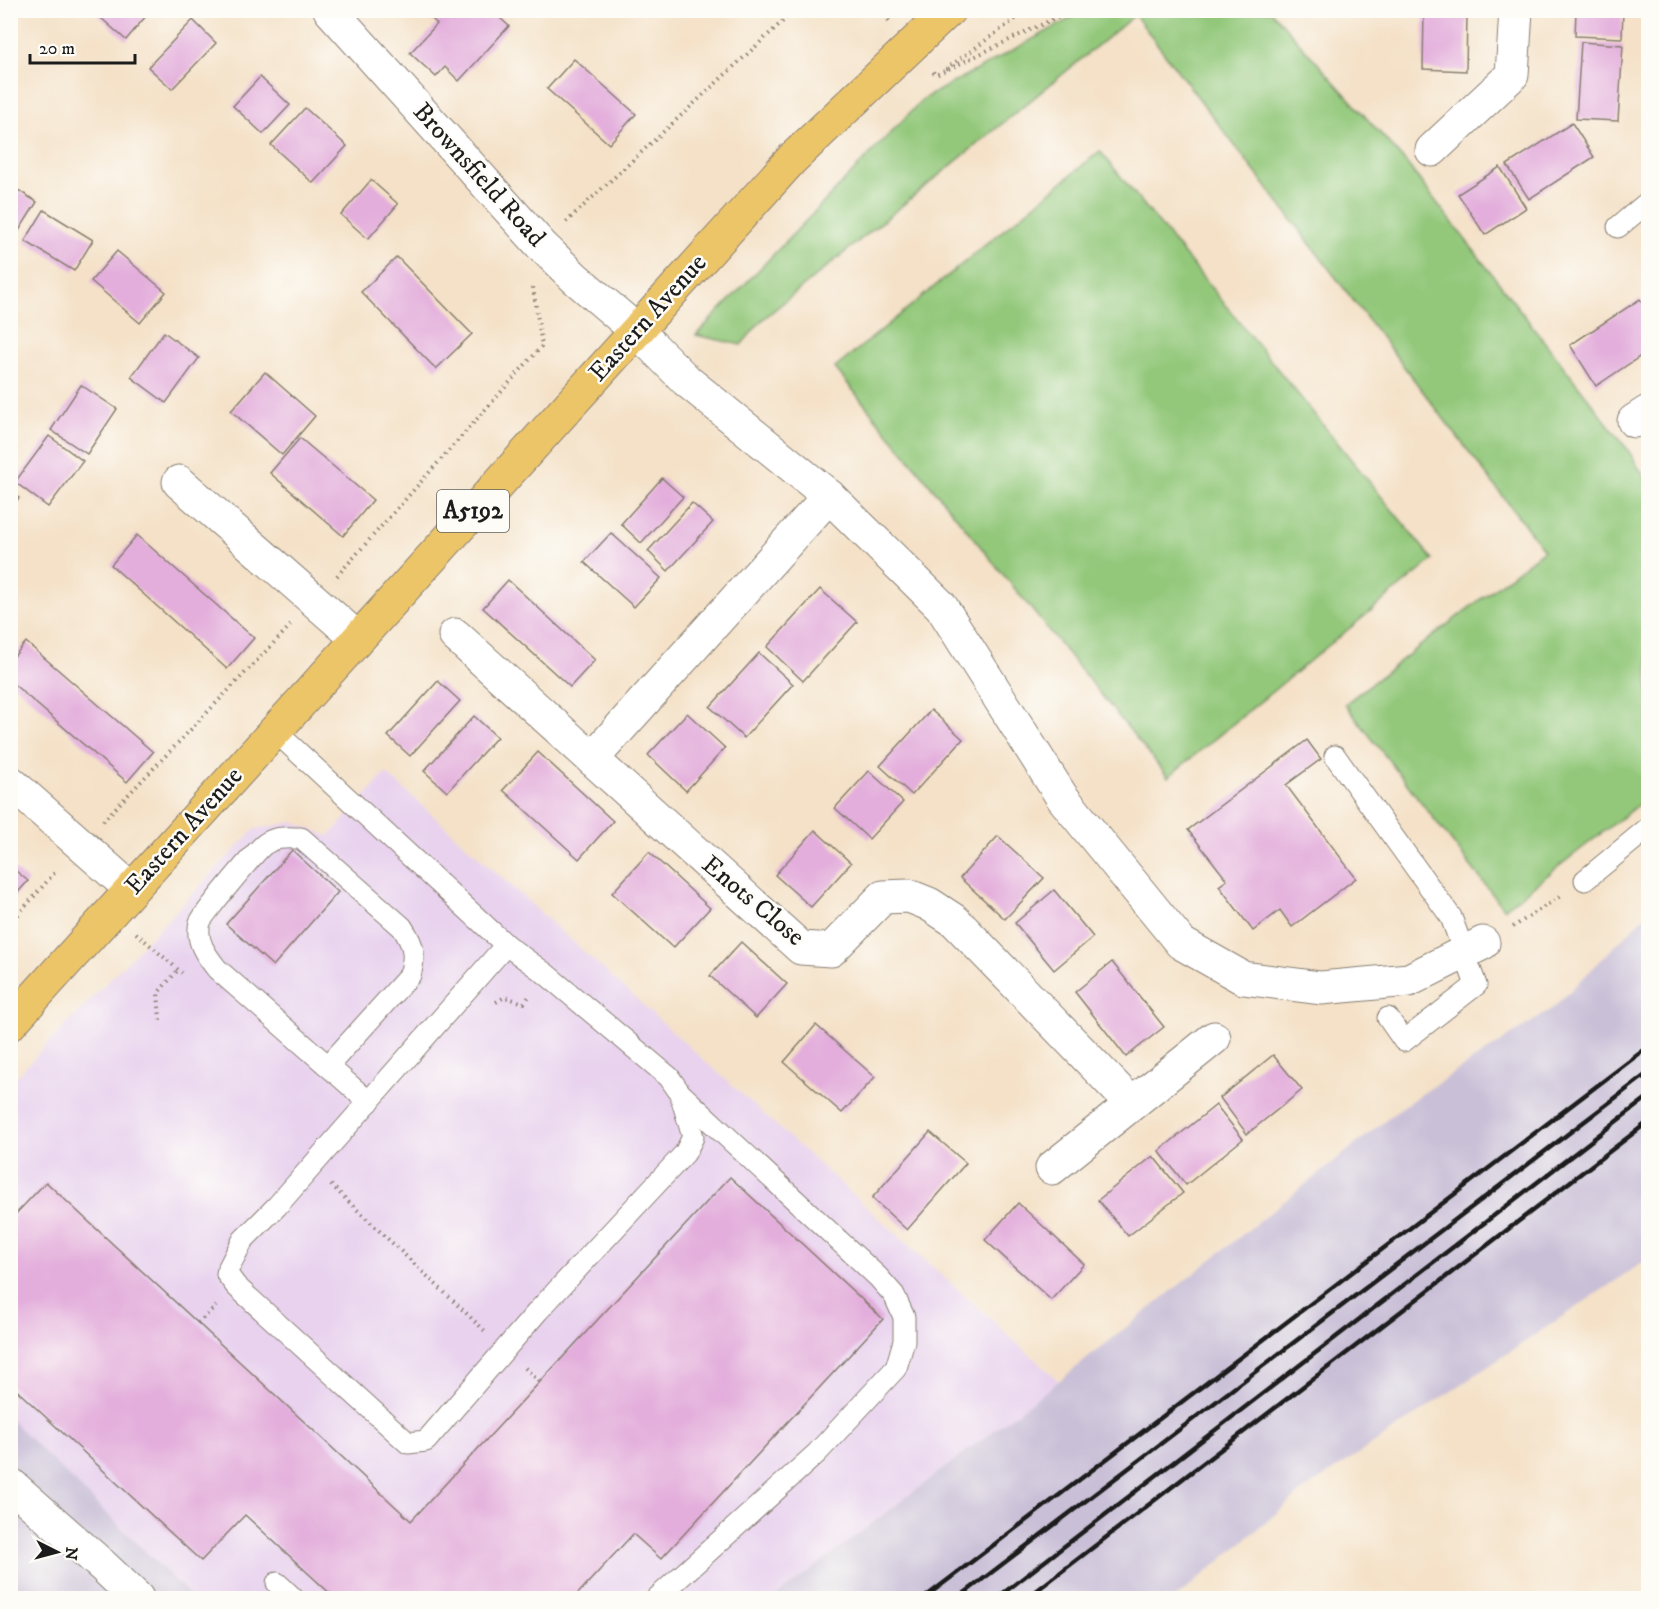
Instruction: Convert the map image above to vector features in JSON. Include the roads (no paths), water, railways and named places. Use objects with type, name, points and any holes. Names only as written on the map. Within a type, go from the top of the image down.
[{"type":"highway","name":"Eastern Avenue","points":[[10,1024],[792,159],[950,10]]},
{"type":"street","points":[[1432,150],[1512,75],[1516,10]]},
{"type":"street","name":"Brownsfield Road","points":[[342,15],[541,245],[575,278],[637,331],[687,381],[829,496],[941,606],[1062,797],[1181,943],[1243,978],[1321,988],[1409,980],[1473,948]]},
{"type":"street","points":[[179,482],[357,638]]},
{"type":"street","points":[[592,759],[829,496]]},
{"type":"street","name":"Enots Close","points":[[455,635],[801,948],[831,950],[884,897],[909,896],[929,904],[955,921],[1132,1104]]},
{"type":"street","points":[[10,782],[131,889]]},
{"type":"street","points":[[1052,1167],[1214,1038]]},
{"type":"street","points":[[10,1484],[137,1599]]},
{"type":"lane","points":[[1618,227],[1648,202]]},
{"type":"lane","points":[[275,731],[507,945],[546,974],[669,1077],[680,1093],[878,1277],[894,1295],[904,1317],[904,1341],[896,1368],[817,1453],[657,1599]]},
{"type":"lane","points":[[1335,756],[1473,948],[1476,986],[1404,1041],[1388,1018]]},
{"type":"lane","points":[[1585,880],[1648,828]]},
{"type":"lane","points":[[328,1066],[410,975],[415,958],[410,940],[402,927],[301,838],[280,837],[264,844],[200,920],[199,939],[205,953],[217,969],[369,1102]]},
{"type":"lane","points":[[507,945],[277,1206],[243,1240],[227,1274],[236,1286],[408,1443],[426,1441],[595,1248],[685,1153],[693,1137],[680,1093]]},
{"type":"lane","points":[[277,1582],[293,1599]]},
{"type":"railway","points":[[924,1598],[1648,1047]]},
{"type":"railway","points":[[958,1598],[1648,1073]]},
{"type":"railway","points":[[997,1598],[1648,1097]]},
{"type":"railway","points":[[1027,1598],[1648,1122]]}]
